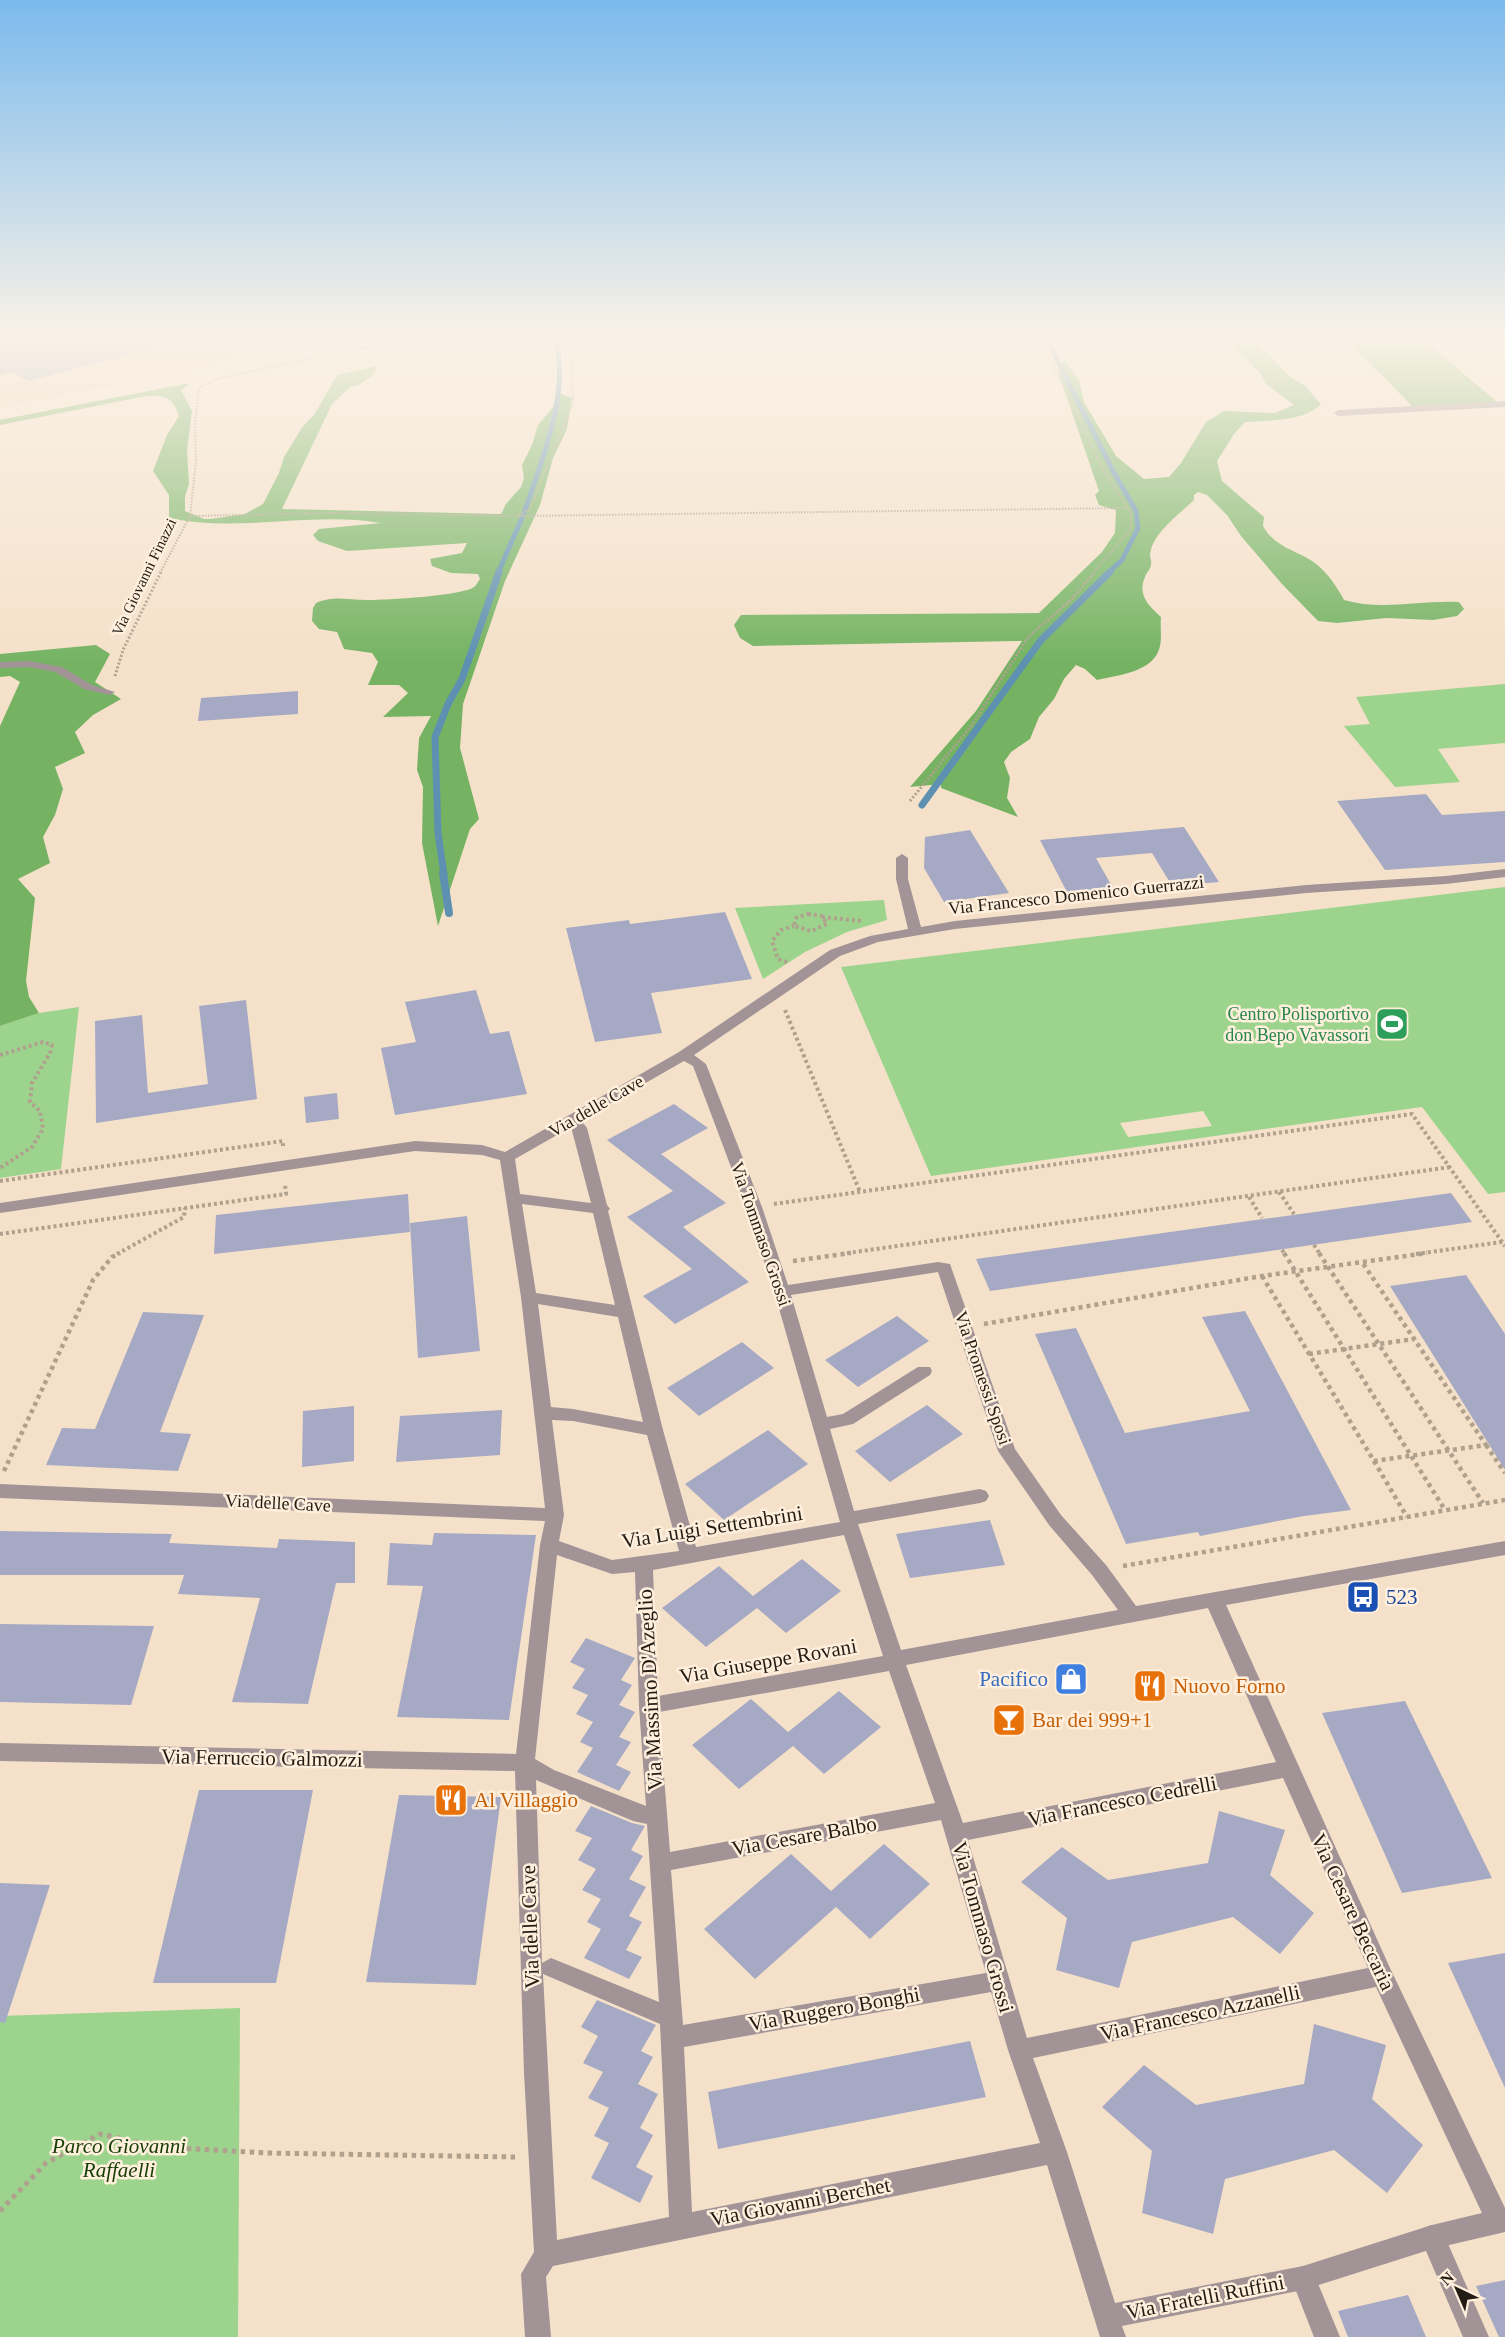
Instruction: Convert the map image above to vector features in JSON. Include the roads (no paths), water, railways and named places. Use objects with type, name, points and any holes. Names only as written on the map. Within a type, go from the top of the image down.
[{"type":"street","points":[[0,665],[29,664],[58,669],[88,687],[110,692]]},
{"type":"street","points":[[902,858],[903,879],[915,930]]},
{"type":"street","name":"Via Francesco Domenico Guerrazzi","points":[[684,1055],[844,949],[915,930],[1306,890],[1446,880],[1505,873]]},
{"type":"street","name":"Via delle Cave","points":[[538,2337],[533,2274],[546,2255],[535,2073],[525,1763],[549,1545],[555,1515],[529,1297],[507,1157],[684,1055]]},
{"type":"street","name":"Via Tommaso Grossi","points":[[684,1055],[699,1064],[754,1207],[782,1291],[849,1523],[956,1833],[997,1981],[1055,2152],[1110,2327]]},
{"type":"street","points":[[572,1119],[580,1128],[602,1209],[654,1430],[689,1555]]},
{"type":"street","points":[[0,1208],[415,1146],[482,1150],[507,1157]]},
{"type":"street","points":[[512,1198],[602,1209]]},
{"type":"street","name":"Via Promessi Sposi","points":[[782,1291],[941,1267],[947,1274],[1007,1451],[1055,1521],[1098,1570],[1131,1614]]},
{"type":"street","points":[[529,1297],[625,1312]]},
{"type":"street","points":[[820,1424],[847,1420],[924,1371]]},
{"type":"street","points":[[542,1413],[573,1415],[654,1430]]},
{"type":"street","name":"Via delle Cave","points":[[0,1491],[555,1515]]},
{"type":"street","points":[[849,1523],[868,1514],[980,1496]]},
{"type":"street","name":"Via Luigi Settembrini","points":[[549,1545],[612,1567],[645,1564],[849,1523]]},
{"type":"street","points":[[895,1660],[1131,1614],[1505,1548]]},
{"type":"street","name":"Via Massimo D'Azeglio","points":[[645,1564],[649,1706],[671,2028],[681,2226]]},
{"type":"street","name":"Via Cesare Beccaria","points":[[1214,1600],[1382,1975],[1501,2221]]},
{"type":"street","name":"Via Giuseppe Rovani","points":[[649,1706],[895,1660]]},
{"type":"street","name":"Via Ferruccio Galmozzi","points":[[0,1752],[525,1763]]},
{"type":"street","name":"Via Massimo D'Azeglio","points":[[525,1763],[547,1776],[640,1815],[656,1816]]},
{"type":"street","name":"Via Francesco Cedrelli","points":[[956,1833],[1288,1768]]},
{"type":"street","name":"Via Cesare Balbo","points":[[659,1863],[948,1810]]},
{"type":"street","points":[[551,1968],[671,2028]]},
{"type":"street","name":"Via Francesco Azzanelli","points":[[1019,2050],[1382,1975]]},
{"type":"street","name":"Via Ruggero Bonghi","points":[[671,2028],[997,1981]]},
{"type":"street","name":"Via Giovanni Berchet","points":[[546,2255],[1055,2152]]},
{"type":"street","name":"Via Fratelli Ruffini","points":[[1110,2327],[1303,2277],[1432,2237],[1501,2221]]},
{"type":"street","points":[[1432,2237],[1476,2337]]},
{"type":"street","name":"Via Fratelli Ruffini","points":[[1303,2277],[1327,2337]]},
{"type":"waterway","points":[[524,513],[547,443]]},
{"type":"waterway","points":[[1099,443],[1136,511],[1138,528],[1122,560],[1108,573]]},
{"type":"waterway","points":[[498,573],[522,518]]},
{"type":"waterway","points":[[444,874],[438,833],[435,737],[448,704],[462,679],[499,572]]},
{"type":"waterway","points":[[922,805],[1041,640],[1110,572]]},
{"type":"waterway","points":[[443,873],[449,913]]},
{"type":"place","name":"Centro Polisportivo don Bepo Vavassori","points":[[1392,1024]]},
{"type":"place","name":"523","points":[[1363,1597]]},
{"type":"place","name":"Pacifico","points":[[1071,1679]]},
{"type":"place","name":"Nuovo Forno","points":[[1150,1686]]},
{"type":"place","name":"Bar dei 999+1","points":[[1009,1720]]},
{"type":"place","name":"Al Villaggio","points":[[451,1800]]},
{"type":"park label","name":"Parco Giovanni Raffaelli","points":[[119,2158]]}]
